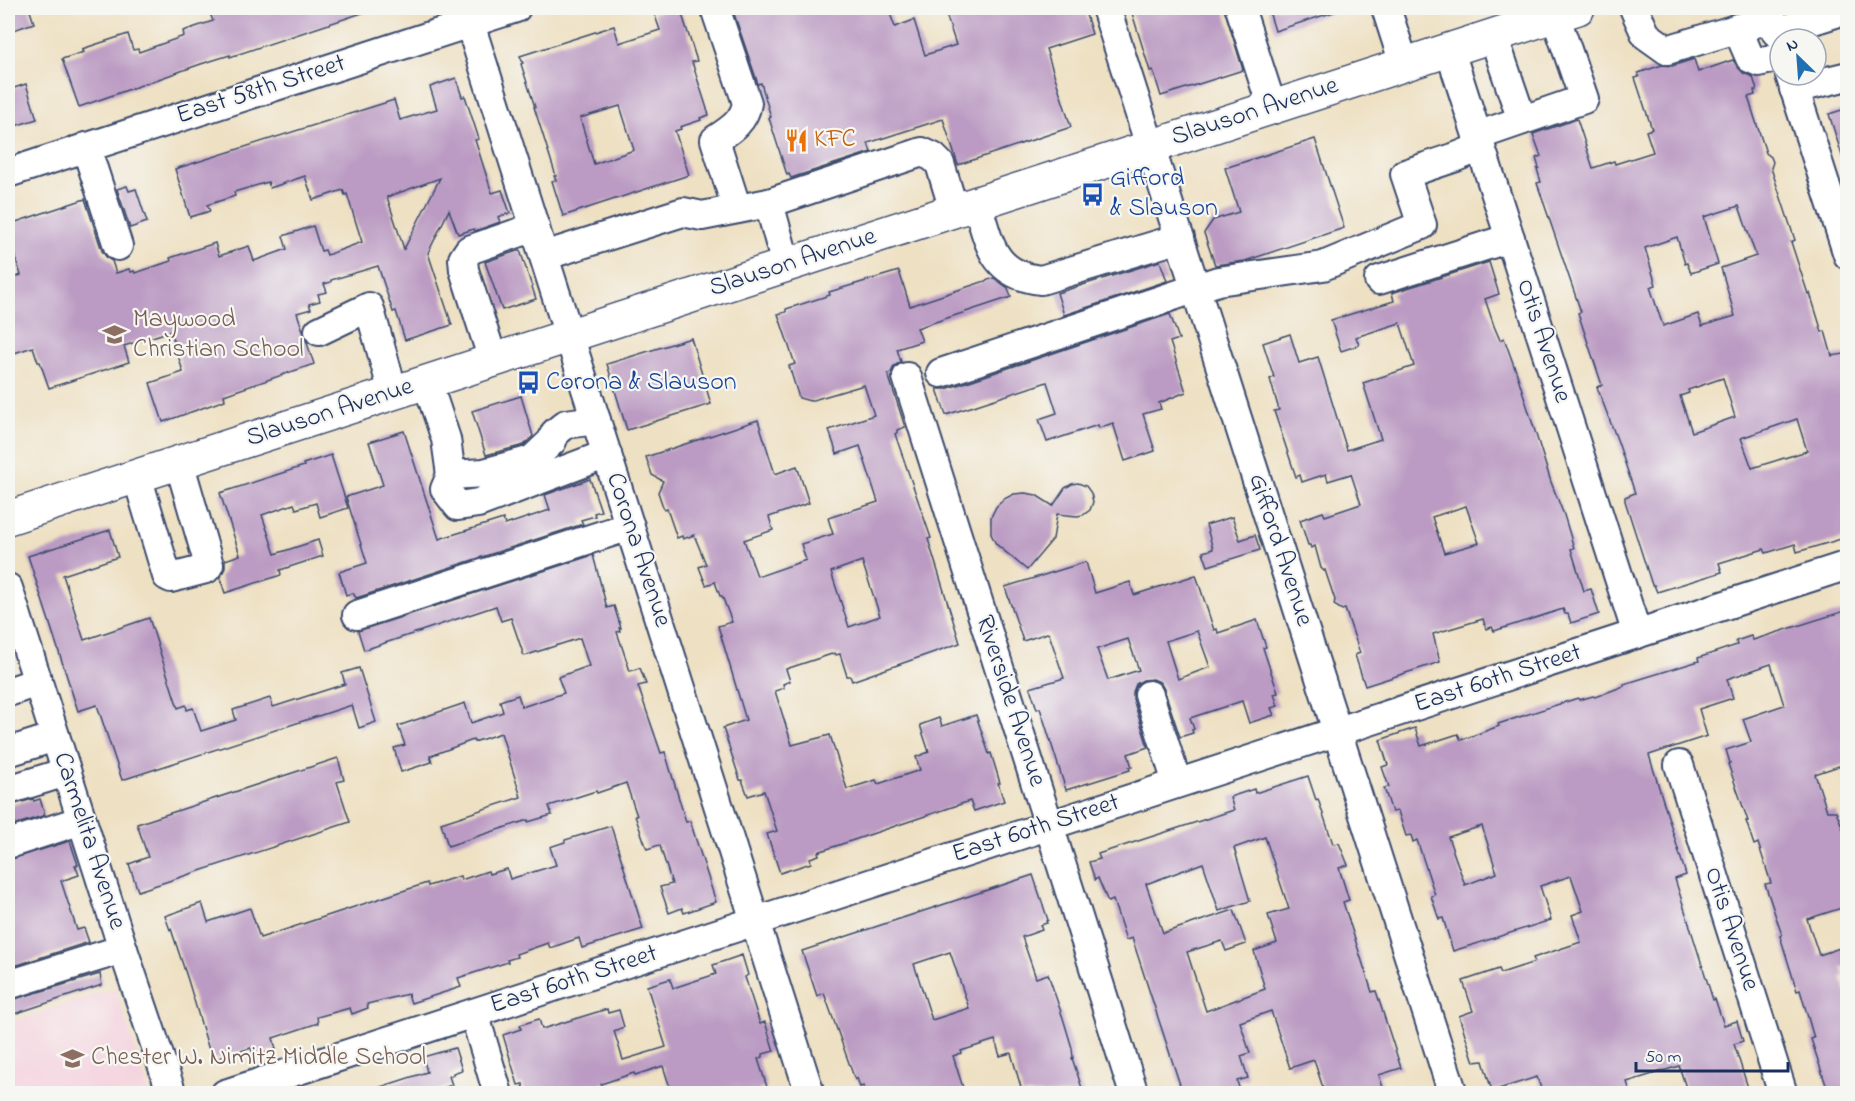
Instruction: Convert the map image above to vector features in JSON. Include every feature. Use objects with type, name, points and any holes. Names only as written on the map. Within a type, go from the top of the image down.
[{"type":"main road","name":"Slauson Avenue","points":[[8,518],[1567,11]]},
{"type":"street","name":"East 58th Street","points":[[8,173],[467,15],[516,8]]},
{"type":"street","points":[[715,8],[747,103],[745,113],[737,125],[715,140],[737,209]]},
{"type":"street","name":"Gifford Avenue","points":[[1110,8],[1150,146],[1453,1094]]},
{"type":"street","points":[[1240,8],[1272,107]]},
{"type":"street","points":[[1386,8],[1404,64]]},
{"type":"street","points":[[1634,8],[1646,35],[1667,50],[1737,28],[1768,31]]},
{"type":"street","points":[[1791,27],[1848,9]]},
{"type":"street","points":[[941,373],[1218,281],[1323,266],[1422,225],[1405,174],[1456,157],[1479,141],[1522,120],[1584,99],[1567,11]]},
{"type":"street","name":"Corona Avenue","points":[[467,15],[810,1094]]},
{"type":"street","points":[[1737,28],[1750,58],[1760,62],[1768,46]]},
{"type":"street","points":[[1493,35],[1522,120]]},
{"type":"street","name":"Otis Avenue","points":[[1449,48],[1637,633]]},
{"type":"street","points":[[1828,78],[1848,76]]},
{"type":"street","points":[[1794,87],[1848,255]]},
{"type":"street","points":[[86,147],[118,246]]},
{"type":"street","points":[[544,256],[683,212],[702,216],[768,203],[922,152],[933,157],[940,164],[996,258],[1027,279],[1041,280],[1180,238]]},
{"type":"street","points":[[768,203],[786,265]]},
{"type":"street","points":[[493,360],[464,270],[463,259],[468,250],[535,227]]},
{"type":"street","points":[[1379,280],[1510,238]]},
{"type":"street","points":[[319,331],[369,307],[393,392]]},
{"type":"street","name":"Riverside Avenue","points":[[907,377],[1134,1094]]},
{"type":"street","points":[[427,382],[446,439],[451,475],[445,489],[458,506],[478,503],[607,454]]},
{"type":"street","points":[[451,475],[484,473],[531,460],[552,441],[555,433],[566,424],[596,420]]},
{"type":"street","points":[[137,476],[167,576],[171,578],[206,569],[209,564],[179,462]]},
{"type":"street","points":[[357,615],[630,526]]},
{"type":"street","name":"East 60th Street","points":[[225,1094],[1848,565]]},
{"type":"street","name":"Carmelita Avenue","points":[[8,588],[14,631],[38,682],[123,950],[172,1094]]},
{"type":"street","points":[[8,692],[38,682]]},
{"type":"street","points":[[1149,695],[1177,783]]},
{"type":"street","points":[[8,752],[55,737]]},
{"type":"street","name":"Otis Avenue","points":[[1679,765],[1784,1094]]},
{"type":"street","points":[[8,790],[66,772]]},
{"type":"street","points":[[8,844],[82,820]]},
{"type":"street","points":[[8,985],[123,950]]},
{"type":"street","points":[[474,1012],[498,1094]]},
{"type":"shaded area","name":"Chester W. Nimitz Middle School","points":[[115,988],[149,1093],[8,1093],[8,1023]]},
{"type":"building","points":[[8,8],[29,8],[34,23],[8,32]]},
{"type":"building","points":[[208,8],[367,8],[368,11],[230,57],[230,55],[201,64],[79,107],[62,59],[84,52],[82,49],[128,34],[133,50],[138,49],[139,52],[184,36],[183,31],[213,21]]},
{"type":"building","points":[[680,8],[697,61],[692,62],[709,115],[675,131],[689,175],[563,216],[552,181],[556,180],[554,176],[556,176],[520,56],[614,26],[619,43],[660,30],[654,13]],"holes":[[[620,106],[634,150],[594,164],[580,118]]]},
{"type":"building","points":[[732,8],[888,8],[895,27],[914,20],[925,55],[956,45],[944,8],[1084,8],[1092,34],[1046,49],[1071,127],[958,165],[943,119],[868,143],[871,152],[791,178],[789,174],[787,175],[769,118],[771,117],[761,83],[758,84]]},
{"type":"building","points":[[1150,8],[1224,8],[1243,70],[1161,96],[1153,70],[1150,71],[1132,13]]},
{"type":"building","points":[[1268,8],[1337,8],[1337,11],[1275,31]]},
{"type":"building","points":[[1694,59],[1698,72],[1733,60],[1743,73],[1753,77],[1757,90],[1754,90],[1755,95],[1748,97],[1766,153],[1773,162],[1771,168],[1795,240],[1791,242],[1808,294],[1810,293],[1822,332],[1825,331],[1832,356],[1844,354],[1848,364],[1848,537],[1797,552],[1795,544],[1766,553],[1764,549],[1719,563],[1722,572],[1657,592],[1652,585],[1625,501],[1625,497],[1635,493],[1597,387],[1602,385],[1578,313],[1581,312],[1537,183],[1541,182],[1536,158],[1541,156],[1533,134],[1577,119],[1593,168],[1614,161],[1615,164],[1653,152],[1646,131],[1652,129],[1635,78],[1639,77],[1638,73],[1662,65],[1672,66]],"holes":[[[1739,206],[1756,256],[1721,268],[1735,316],[1702,326],[1698,314],[1663,326],[1650,287],[1656,285],[1645,248],[1677,237],[1685,264],[1687,263],[1691,273],[1718,264],[1704,217]],[[1723,378],[1735,417],[1692,432],[1680,396],[1689,393],[1688,390]],[[1797,419],[1807,451],[1752,468],[1741,438]]]},
{"type":"building","points":[[456,78],[462,97],[465,96],[479,139],[475,140],[492,193],[502,190],[510,213],[498,217],[500,222],[458,234],[449,210],[428,253],[452,325],[405,340],[378,266],[331,280],[324,284],[327,292],[318,294],[320,301],[309,304],[311,309],[297,313],[314,364],[224,395],[225,400],[163,422],[150,383],[183,372],[171,331],[124,346],[129,362],[49,388],[33,347],[8,355],[8,280],[21,275],[8,235],[8,230],[12,229],[10,224],[85,199],[102,251],[112,261],[116,273],[129,269],[135,273],[215,243],[219,256],[249,246],[254,261],[287,249],[283,236],[313,226],[321,251],[325,250],[327,255],[362,242],[347,194],[345,195],[343,190],[313,200],[305,176],[270,188],[268,182],[234,192],[235,196],[207,205],[210,211],[190,217],[175,169],[394,100],[400,120],[437,109],[430,87]],"holes":[[[440,178],[404,249],[387,197]]]},
{"type":"building","points":[[26,84],[37,119],[11,126],[8,114],[8,90]]},
{"type":"building","points":[[1848,108],[1848,161],[1844,162],[1829,114]]},
{"type":"building","points":[[1315,139],[1344,228],[1245,261],[1215,265],[1204,233],[1213,220],[1239,212],[1225,168]]},
{"type":"building","points":[[127,186],[129,191],[136,189],[147,222],[130,228],[117,189]]},
{"type":"building","points":[[520,250],[536,299],[502,310],[485,262]]},
{"type":"building","points":[[1160,261],[1167,281],[1064,315],[1057,293]]},
{"type":"building","points":[[1489,262],[1499,294],[1485,299],[1494,326],[1500,340],[1504,338],[1517,374],[1551,482],[1564,515],[1574,548],[1571,549],[1584,591],[1591,589],[1599,614],[1571,623],[1568,614],[1565,614],[1563,609],[1494,631],[1492,627],[1486,629],[1483,619],[1433,634],[1440,662],[1365,686],[1355,655],[1360,653],[1345,609],[1342,610],[1334,605],[1335,600],[1325,570],[1321,568],[1315,546],[1311,548],[1308,545],[1300,520],[1323,512],[1325,516],[1361,504],[1351,474],[1328,481],[1326,474],[1302,482],[1300,475],[1296,477],[1274,411],[1279,410],[1270,379],[1274,377],[1263,343],[1290,334],[1299,363],[1318,357],[1347,450],[1381,439],[1363,383],[1414,366],[1400,323],[1356,337],[1359,345],[1341,351],[1331,320],[1394,301],[1392,293]],"holes":[[[1466,506],[1479,543],[1444,553],[1432,517]]]},
{"type":"building","points":[[899,271],[910,306],[994,278],[1008,288],[1011,297],[917,328],[922,341],[897,349],[901,362],[894,366],[888,374],[905,427],[897,430],[895,434],[931,538],[928,539],[960,643],[852,681],[850,676],[847,676],[840,654],[835,653],[786,669],[790,681],[783,684],[784,688],[775,691],[792,745],[830,735],[847,789],[876,780],[878,784],[920,770],[916,757],[929,752],[920,725],[939,718],[942,726],[976,715],[989,754],[991,753],[1004,801],[974,811],[970,801],[818,852],[819,855],[810,858],[811,863],[780,873],[767,834],[777,831],[764,791],[748,796],[740,780],[723,728],[746,720],[718,626],[732,622],[715,582],[706,585],[699,567],[706,564],[694,535],[683,539],[682,536],[677,538],[667,509],[664,510],[658,492],[663,481],[652,475],[646,457],[758,420],[775,474],[797,466],[809,503],[769,517],[773,530],[744,540],[757,576],[806,560],[801,544],[833,534],[828,518],[878,502],[860,446],[837,454],[829,430],[874,415],[864,385],[810,401],[799,398],[789,366],[795,364],[778,314],[786,312],[786,309],[830,295],[829,292]],"holes":[[[862,561],[880,616],[849,627],[831,572]]]},
{"type":"building","points":[[1170,314],[1179,339],[1170,342],[1186,392],[1159,403],[1161,409],[1143,414],[1155,451],[1125,461],[1113,423],[1099,428],[1098,425],[1047,442],[1039,419],[1057,413],[1047,382],[946,415],[937,389],[946,389]]},
{"type":"building","points":[[691,338],[711,404],[627,430],[607,364]]},
{"type":"building","points":[[521,396],[533,436],[524,445],[486,455],[472,411]]},
{"type":"building","points":[[404,431],[439,539],[503,519],[505,525],[550,510],[545,495],[590,479],[601,511],[594,513],[595,516],[581,520],[583,524],[356,598],[353,593],[346,595],[339,572],[367,563],[346,497],[383,485],[369,442]]},
{"type":"building","points":[[331,455],[348,508],[320,517],[316,503],[296,509],[294,504],[262,515],[275,554],[318,540],[323,556],[280,570],[281,575],[225,593],[220,578],[225,568],[225,560],[240,555],[220,493]]},
{"type":"building","points":[[1078,483],[1086,486],[1091,493],[1093,502],[1090,510],[1077,516],[1057,514],[1053,539],[1027,570],[996,544],[991,534],[991,517],[996,507],[1004,499],[1014,494],[1025,493],[1036,495],[1053,506],[1065,488]]},
{"type":"building","points":[[1232,517],[1240,540],[1255,535],[1260,550],[1208,566],[1203,552],[1213,549],[1206,525]]},
{"type":"building","points":[[110,530],[118,557],[63,575],[84,640],[149,618],[178,708],[186,705],[187,710],[193,708],[201,731],[236,720],[233,710],[270,698],[273,707],[345,684],[342,673],[359,668],[376,722],[359,728],[352,705],[122,780],[97,705],[78,711],[28,556]]},
{"type":"building","points":[[593,555],[607,608],[614,606],[621,628],[617,632],[630,671],[640,668],[646,684],[638,686],[661,753],[665,752],[686,822],[690,821],[716,902],[684,913],[682,908],[669,913],[660,887],[672,884],[660,846],[647,849],[626,783],[549,806],[552,815],[528,822],[528,820],[448,846],[441,823],[521,797],[501,733],[474,742],[473,740],[430,756],[432,762],[401,772],[394,748],[405,745],[398,726],[465,703],[471,723],[503,712],[500,701],[518,695],[522,707],[564,693],[558,677],[589,666],[580,638],[524,656],[511,618],[501,621],[496,606],[364,650],[358,631]]},
{"type":"building","points":[[1086,562],[1095,593],[1130,582],[1134,595],[1196,575],[1214,630],[1217,629],[1218,633],[1257,620],[1266,647],[1263,648],[1278,693],[1274,694],[1278,706],[1271,708],[1274,715],[1249,723],[1242,701],[1190,718],[1193,733],[1180,737],[1160,682],[1153,679],[1143,680],[1136,684],[1133,699],[1148,747],[1128,754],[1132,767],[1129,767],[1130,770],[1066,790],[1040,708],[1037,709],[1030,688],[1064,678],[1049,634],[1023,641],[1005,587]],"holes":[[[1197,631],[1210,667],[1178,679],[1166,641]],[[1128,639],[1139,670],[1108,680],[1097,649]]]},
{"type":"building","points":[[1848,610],[1848,763],[1815,774],[1827,811],[1836,811],[1848,842],[1848,906],[1807,919],[1819,955],[1843,947],[1848,961],[1848,966],[1841,968],[1844,976],[1841,977],[1848,998],[1848,1094],[1829,1094],[1811,1039],[1814,1038],[1800,990],[1797,991],[1765,884],[1771,883],[1758,843],[1754,845],[1728,764],[1730,763],[1726,750],[1751,742],[1743,719],[1784,705],[1771,664],[1727,679],[1733,698],[1699,709],[1707,736],[1649,755],[1686,875],[1675,879],[1713,1000],[1715,999],[1724,1025],[1737,1021],[1743,1041],[1734,1044],[1750,1094],[1688,1094],[1679,1066],[1627,1082],[1631,1094],[1543,1094],[1537,1077],[1492,1091],[1483,1061],[1474,1062],[1459,1016],[1473,1011],[1463,981],[1499,969],[1501,973],[1535,962],[1533,958],[1581,942],[1572,915],[1583,911],[1571,876],[1540,886],[1551,920],[1453,951],[1443,918],[1439,919],[1431,896],[1435,895],[1417,840],[1413,842],[1411,835],[1406,836],[1398,811],[1392,812],[1384,788],[1389,787],[1382,767],[1388,765],[1380,740],[1415,728],[1421,746],[1458,734],[1461,740],[1499,726],[1498,724],[1578,698],[1579,700],[1595,697],[1624,686],[1624,684],[1699,661],[1698,658],[1737,645],[1736,641],[1751,636],[1753,640]],"holes":[[[1482,826],[1497,873],[1465,885],[1448,837]]]},
{"type":"building","points":[[338,758],[344,780],[337,782],[350,822],[138,891],[129,864],[148,857],[137,824]]},
{"type":"building","points":[[1308,776],[1333,844],[1339,843],[1348,865],[1339,868],[1349,900],[1343,902],[1372,992],[1376,991],[1401,1068],[1379,1075],[1385,1094],[1325,1094],[1314,1060],[1290,1068],[1271,1011],[1240,1022],[1250,1053],[1241,1056],[1248,1078],[1237,1081],[1241,1094],[1183,1094],[1132,938],[1126,940],[1113,900],[1108,902],[1098,878],[1095,880],[1089,862],[1100,859],[1098,854],[1234,810],[1230,797],[1254,789],[1255,793]],"holes":[[[1265,837],[1289,909],[1268,915],[1277,943],[1254,951],[1265,989],[1206,1011],[1187,952],[1222,941],[1226,951],[1246,944],[1234,910],[1163,933],[1146,884],[1203,863],[1219,911],[1250,901],[1234,848]]]},
{"type":"building","points":[[33,799],[34,801],[40,799],[45,815],[8,827],[8,806]]},
{"type":"building","points":[[611,826],[643,929],[582,948],[579,938],[550,948],[548,943],[516,954],[517,957],[507,960],[508,962],[458,978],[461,987],[411,1003],[408,994],[367,1004],[368,1008],[352,1014],[350,1008],[317,1017],[318,1023],[273,1038],[276,1049],[254,1056],[251,1048],[212,1060],[188,980],[165,916],[202,903],[208,922],[250,908],[260,938],[427,883],[428,886],[460,876],[461,880],[488,871],[489,874],[507,869],[510,879],[556,865],[550,847]]},
{"type":"building","points":[[70,841],[79,875],[61,881],[77,930],[84,928],[89,942],[8,968],[8,860]]},
{"type":"building","points":[[1033,875],[1048,920],[1047,923],[1040,925],[1042,930],[1022,937],[1036,978],[1048,974],[1084,1094],[1023,1094],[1011,1053],[1000,1056],[995,1040],[961,1051],[962,1053],[953,1056],[965,1094],[865,1094],[864,1086],[860,1087],[857,1078],[855,1080],[824,993],[817,996],[802,951]],"holes":[[[950,952],[969,1008],[932,1020],[914,964]]]},
{"type":"building","points":[[742,955],[748,975],[745,977],[760,1024],[765,1022],[774,1051],[763,1054],[763,1057],[758,1059],[767,1087],[759,1089],[761,1094],[672,1094],[663,1066],[601,1084],[604,1094],[524,1094],[523,1084],[518,1085],[503,1035],[521,1029],[520,1025],[539,1019],[542,1029],[607,1009],[608,1013],[619,1010],[624,1027],[614,1031],[623,1060],[666,1047],[647,986],[670,979],[673,988],[716,974],[713,965]]},
{"type":"building","points":[[100,974],[102,985],[8,1016],[8,1001]]},
{"type":"building","points":[[455,1048],[462,1070],[449,1076],[452,1085],[426,1094],[371,1094],[371,1090],[427,1072],[423,1057]]},
{"type":"place","name":"KFC","points":[[796,140]]},
{"type":"place","name":"Gifford & Slauson","points":[[1092,194]]},
{"type":"place","name":"Maywood Christian School","points":[[115,335]]},
{"type":"place","name":"Corona & Slauson","points":[[528,383]]},
{"type":"place","name":"Chester W. Nimitz Middle School","points":[[73,1058]]}]
